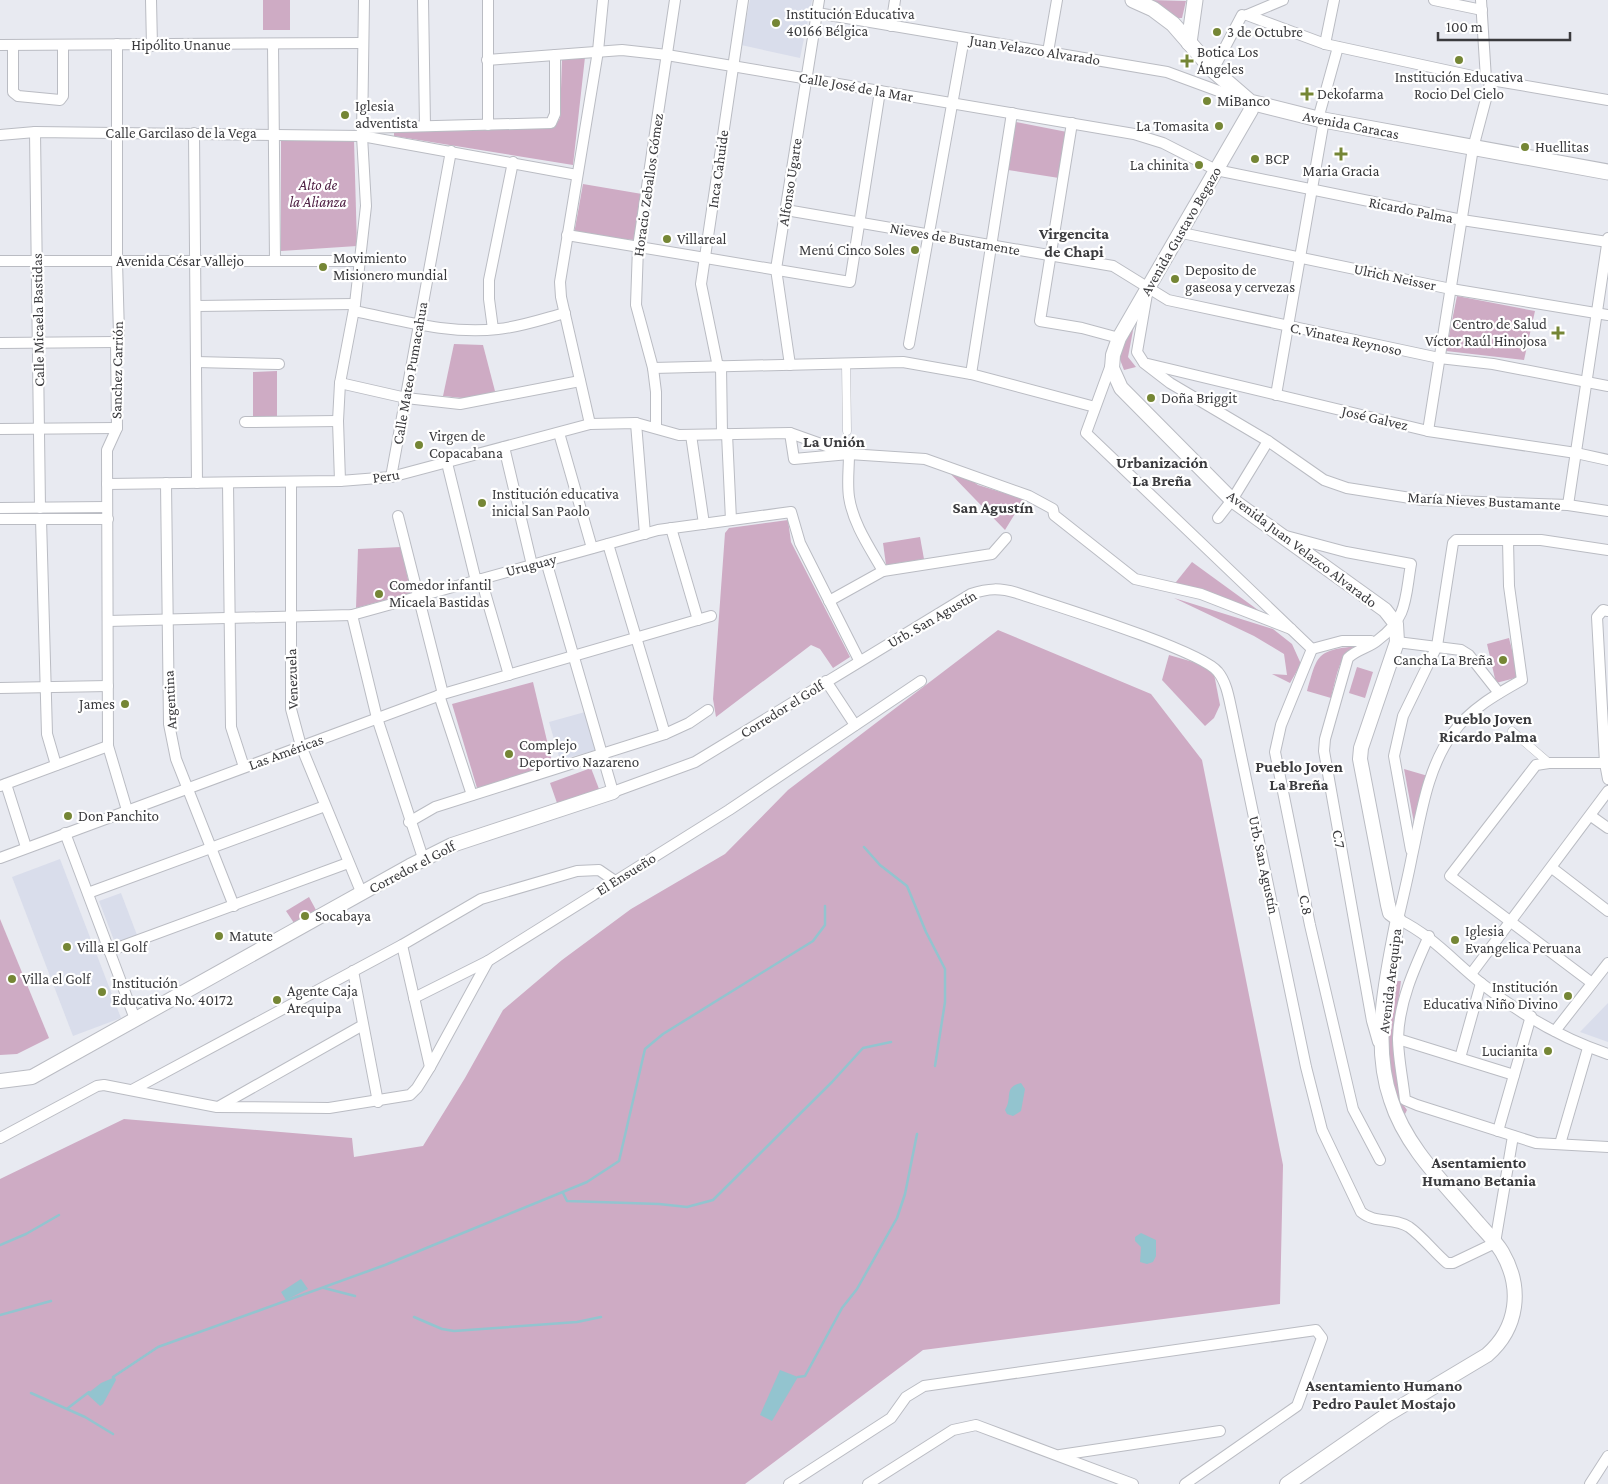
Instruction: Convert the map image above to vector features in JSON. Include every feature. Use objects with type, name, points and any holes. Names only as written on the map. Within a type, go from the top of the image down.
[{"type":"main road","name":"Avenida Caracas","points":[[1133,0],[1152,9],[1173,24],[1213,70],[1250,102],[1321,120],[1607,170]]},
{"type":"main road","points":[[1189,43],[1195,0]]},
{"type":"street","points":[[152,0],[152,46]]},
{"type":"street","points":[[340,482],[338,421],[340,383],[354,307],[366,206],[362,132],[364,0]]},
{"type":"street","points":[[423,0],[425,126]]},
{"type":"street","points":[[488,0],[488,125]]},
{"type":"street","points":[[590,424],[565,313],[560,282],[598,51],[603,0]]},
{"type":"street","name":"Horacio Zeballos Gómez","points":[[656,428],[656,392],[653,368],[636,305],[638,247],[675,0]]},
{"type":"street","name":"Inca Cahuide","points":[[731,520],[719,366],[701,284],[743,0]]},
{"type":"street","name":"Alfonso Ugarte","points":[[790,365],[776,269],[819,0]]},
{"type":"street","points":[[892,26],[895,0]]},
{"type":"street","points":[[1048,52],[1057,0]]},
{"type":"street","points":[[1213,70],[1244,15],[1283,0]]},
{"type":"street","points":[[1325,44],[1334,0]]},
{"type":"street","points":[[1428,431],[1474,148],[1489,80],[1481,5],[1434,0]]},
{"type":"street","name":"Juan Velazco Alvarado","points":[[817,13],[1167,72],[1250,102]]},
{"type":"street","points":[[1244,15],[1325,44],[1489,80],[1608,100]]},
{"type":"street","points":[[909,344],[964,38]]},
{"type":"street","name":"Hipólito Unanue","points":[[0,45],[117,44],[152,46],[363,43]]},
{"type":"street","name":"Sanchez Carrión","points":[[117,44],[116,261],[119,335],[116,342],[117,428],[107,450],[108,746],[127,810]]},
{"type":"street","points":[[273,44],[275,261]]},
{"type":"street","points":[[13,45],[13,92],[18,96],[60,100],[63,96],[63,45]]},
{"type":"street","points":[[1276,395],[1312,190],[1321,120],[1338,47]]},
{"type":"street","name":"Calle José de la Mar","points":[[487,60],[622,50],[666,55],[1134,134],[1163,142],[1216,170]]},
{"type":"street","points":[[362,132],[425,126],[551,123],[555,114],[556,55]]},
{"type":"street","points":[[568,235],[850,282],[880,91]]},
{"type":"street","name":"Avenida Gustavo Begazo","points":[[1112,362],[1119,338],[1251,110],[1250,102]]},
{"type":"street","points":[[971,374],[1012,113]]},
{"type":"street","points":[[1072,123],[1040,321],[1082,328],[1119,338]]},
{"type":"street","name":"Calle Garcilaso de la Vega","points":[[0,135],[35,132],[274,134],[362,132]]},
{"type":"street","name":"Calle Micaela Bastidas","points":[[35,132],[40,508]]},
{"type":"street","points":[[362,132],[577,175]]},
{"type":"street","points":[[194,134],[197,306],[197,483]]},
{"type":"street","name":"Calle Mateo Pumacahua","points":[[390,477],[451,151]]},
{"type":"street","points":[[493,330],[489,299],[489,280],[513,162]]},
{"type":"street","name":"Ricardo Palma","points":[[1216,170],[1462,220],[1608,242]]},
{"type":"street","name":"Nieves de Bustamente","points":[[786,210],[1113,266],[1148,288]]},
{"type":"street","name":"Ulrich Neisser","points":[[1182,232],[1451,289],[1608,315]]},
{"type":"street","points":[[1568,505],[1608,238]]},
{"type":"street","name":"Avenida César Vallejo","points":[[0,261],[360,261]]},
{"type":"street","points":[[1144,364],[1138,352],[1148,288]]},
{"type":"street","name":"C. Vinatea Reynoso","points":[[1148,288],[1168,300],[1288,327],[1439,358],[1608,386]]},
{"type":"street","points":[[197,306],[354,307],[419,324],[468,331],[493,330],[565,313]]},
{"type":"street","points":[[0,343],[116,342]]},
{"type":"street","points":[[196,362],[279,364]]},
{"type":"street","points":[[653,368],[903,362],[971,374],[1095,408]]},
{"type":"street","points":[[1112,362],[1086,433],[1312,649],[1342,642],[1377,641]]},
{"type":"street","name":"Avenida Juan Velazco Alvarado","points":[[1112,362],[1114,375],[1122,388],[1232,500],[1385,610],[1396,624]]},
{"type":"street","points":[[846,363],[847,431]]},
{"type":"street","name":"José Galvez","points":[[1144,364],[1428,431],[1576,453],[1608,460]]},
{"type":"street","name":"María Nieves Bustamante","points":[[1144,364],[1170,383],[1268,441],[1324,480],[1335,485],[1423,500],[1568,505],[1608,511]]},
{"type":"street","points":[[340,383],[406,398],[460,404],[580,380]]},
{"type":"street","points":[[245,422],[338,421]]},
{"type":"street","points":[[636,423],[645,534]]},
{"type":"street","name":"Peru","points":[[107,484],[340,482],[390,477],[590,424],[636,423],[679,435],[790,433]]},
{"type":"street","points":[[0,429],[117,428]]},
{"type":"street","points":[[559,432],[592,548]]},
{"type":"street","points":[[849,454],[790,433],[794,459],[849,454],[925,459],[1029,496],[1053,509],[1054,515],[1135,579],[1201,594],[1291,629]]},
{"type":"street","points":[[691,435],[704,524]]},
{"type":"street","points":[[1218,518],[1232,500],[1268,441]]},
{"type":"street","points":[[504,447],[532,565]]},
{"type":"street","points":[[849,454],[849,497],[858,527],[883,571]]},
{"type":"street","points":[[447,463],[478,580],[508,675]]},
{"type":"street","name":"Venezuela","points":[[291,482],[291,709],[301,746],[362,894]]},
{"type":"street","points":[[228,483],[231,727],[244,767]]},
{"type":"street","name":"Argentina","points":[[166,484],[169,724],[176,759],[234,906]]},
{"type":"street","points":[[0,508],[108,507]]},
{"type":"street","name":"Uruguay","points":[[108,622],[352,615],[645,534],[671,528],[791,512],[800,543],[859,660]]},
{"type":"street","points":[[398,516],[441,694],[472,794]]},
{"type":"street","points":[[0,519],[108,519]]},
{"type":"street","points":[[41,519],[47,734],[56,765]]},
{"type":"street","points":[[671,528],[698,620]]},
{"type":"street","points":[[1278,533],[1314,544],[1411,564],[1402,617],[1396,624],[1397,642],[1361,748],[1360,759],[1390,912],[1398,919],[1429,936],[1482,983],[1531,1016],[1588,1048],[1608,1054]]},
{"type":"street","points":[[829,601],[883,571],[992,554],[1006,538]]},
{"type":"street","points":[[1412,856],[1394,756],[1403,716],[1437,646],[1450,548],[1456,540],[1541,540],[1608,550]]},
{"type":"street","points":[[1398,919],[1421,812],[1440,754],[1452,733],[1468,715],[1499,693],[1522,680],[1509,586],[1508,540]]},
{"type":"street","points":[[608,544],[665,734]]},
{"type":"street","points":[[546,561],[613,792]]},
{"type":"street","name":"Urb. San Agustín","points":[[859,660],[971,594],[987,588],[999,588],[1170,647],[1209,664],[1219,673],[1232,712],[1306,1067],[1322,1130],[1361,1212],[1372,1219],[1399,1222],[1410,1228],[1447,1263],[1453,1263],[1495,1243]]},
{"type":"street","points":[[1604,612],[1597,617],[1608,779]]},
{"type":"street","points":[[352,615],[377,718],[423,858]]},
{"type":"street","name":"Las Américas","points":[[0,858],[441,694],[711,616]]},
{"type":"street","name":"C.7","points":[[1382,1054],[1372,1021],[1324,751],[1325,739],[1348,658],[1356,650],[1377,641],[1396,624]]},
{"type":"street","points":[[1397,642],[1461,650],[1468,655],[1499,693]]},
{"type":"street","name":"C.8","points":[[1312,649],[1281,725],[1275,752],[1310,925],[1353,1109],[1380,1160]]},
{"type":"street","name":"Corredor el Golf","points":[[0,1081],[32,1077],[362,894],[423,858],[452,844],[613,792],[695,762],[859,660]]},
{"type":"street","points":[[826,681],[856,725]]},
{"type":"street","name":"El Ensueño","points":[[0,1138],[97,1086],[104,1085],[217,1107],[329,1108],[378,1102],[410,1095],[417,1088],[430,1067],[488,961],[729,810],[921,681]]},
{"type":"street","points":[[0,688],[108,686]]},
{"type":"street","points":[[410,822],[435,807],[472,794],[665,734],[689,723],[708,710]]},
{"type":"street","points":[[1512,731],[1549,762]]},
{"type":"street","points":[[26,847],[3,785],[108,746]]},
{"type":"street","points":[[1592,983],[1450,876],[1536,765],[1549,762],[1606,763]]},
{"type":"street","points":[[1471,974],[1608,792]]},
{"type":"street","points":[[88,893],[325,806]]},
{"type":"street","points":[[1591,816],[1608,828]]},
{"type":"street","points":[[65,833],[135,1019]]},
{"type":"street","points":[[109,951],[348,863]]},
{"type":"street","points":[[1552,868],[1608,911]]},
{"type":"street","points":[[132,1090],[402,945],[481,899],[577,870],[599,870],[615,881]]},
{"type":"street","name":"Avenida Arequipa","points":[[1287,1484],[1385,1416],[1487,1355],[1501,1344],[1511,1322],[1515,1301],[1511,1274],[1502,1252],[1414,1146],[1400,1125],[1390,1098],[1382,1054],[1383,1012],[1398,919]]},
{"type":"street","points":[[1429,936],[1411,975],[1402,1009],[1398,1039],[1405,1100],[1416,1106],[1536,1143],[1608,1147]]},
{"type":"street","points":[[402,945],[430,1067]]},
{"type":"street","points":[[414,998],[488,961]]},
{"type":"street","points":[[1555,1031],[1608,963]]},
{"type":"street","points":[[353,971],[378,1102]]},
{"type":"street","points":[[1460,1058],[1482,983]]},
{"type":"street","points":[[1498,1131],[1531,1016]]},
{"type":"street","points":[[217,1107],[363,1025]]},
{"type":"street","points":[[1398,1039],[1514,1075]]},
{"type":"street","points":[[1560,1144],[1588,1048]]},
{"type":"street","points":[[1495,1243],[1513,1136]]},
{"type":"street","points":[[789,1484],[890,1418],[906,1396],[924,1386],[1316,1330],[1322,1338],[1297,1406],[1185,1484]]},
{"type":"street","points":[[868,1484],[953,1430],[976,1425],[1133,1484]]},
{"type":"street","points":[[1059,1455],[1220,1431]]},
{"type":"street","points":[[1593,1483],[1608,1456]]},
{"type":"shaded area","name":"Institución Educativa 40166 Bélgica","points":[[750,0],[812,0],[800,58],[741,45]]},
{"type":"shaded area","points":[[585,712],[596,750],[560,760],[549,722]]},
{"type":"shaded area","name":"Villa El Golf","points":[[60,859],[121,1018],[73,1036],[12,877]]},
{"type":"shaded area","points":[[121,893],[137,935],[115,943],[99,901]]},
{"type":"shaded area","points":[[1608,1003],[1608,1042],[1580,1032]]},
{"type":"green space","points":[[263,0],[290,0],[290,30],[263,30]]},
{"type":"green space","points":[[1150,0],[1186,1],[1182,18],[1176,18]]},
{"type":"green space","points":[[585,57],[573,165],[394,136],[394,131],[554,128],[560,118],[562,59]]},
{"type":"green space","points":[[1016,122],[1067,132],[1059,178],[1008,170]]},
{"type":"green space","name":"Alto de la Alianza","points":[[281,139],[354,140],[357,246],[281,251]]},
{"type":"green space","points":[[583,184],[642,194],[634,240],[574,234]]},
{"type":"green space","points":[[1457,296],[1535,311],[1524,360],[1446,351]]},
{"type":"green space","points":[[1135,320],[1128,357],[1136,367],[1124,370],[1119,357]]},
{"type":"green space","points":[[454,344],[483,345],[496,395],[472,399],[443,396]]},
{"type":"green space","points":[[277,371],[277,419],[253,418],[253,372]]},
{"type":"green space","points":[[942,465],[964,475],[978,485],[1024,499],[1005,530]]},
{"type":"green space","points":[[788,520],[791,542],[850,657],[833,668],[820,649],[811,645],[716,717],[713,699],[725,533],[729,528]]},
{"type":"green space","points":[[920,537],[924,559],[886,565],[883,543]]},
{"type":"green space","points":[[401,547],[411,593],[356,608],[358,549]]},
{"type":"green space","points":[[1192,562],[1269,618],[1172,587]]},
{"type":"green space","points":[[1174,598],[1273,629],[1292,644],[1301,664],[1290,683],[1272,674],[1287,675],[1284,654],[1254,636]]},
{"type":"green space","points":[[998,630],[1151,694],[1202,760],[1283,1165],[1280,1304],[923,1350],[745,1484],[0,1484],[0,1179],[124,1119],[352,1138],[354,1157],[423,1146],[465,1078],[503,1010],[562,960],[631,909],[725,854],[788,790]]},
{"type":"green space","name":"Cancha La Breña","points":[[1509,638],[1519,677],[1496,683],[1487,644]]},
{"type":"green space","points":[[1356,646],[1345,655],[1341,662],[1331,698],[1307,691],[1314,669],[1321,656],[1333,650]]},
{"type":"green space","points":[[1169,655],[1207,666],[1214,674],[1220,705],[1214,718],[1205,726],[1162,680]]},
{"type":"green space","points":[[1357,667],[1373,672],[1365,698],[1349,693]]},
{"type":"green space","points":[[533,682],[553,766],[477,788],[452,704]]},
{"type":"green space","points":[[591,768],[599,789],[557,803],[550,783]]},
{"type":"green space","points":[[1404,769],[1428,776],[1414,823]]},
{"type":"green space","points":[[309,897],[316,910],[294,923],[286,911]]},
{"type":"green space","name":"Villa el Golf","points":[[0,919],[49,1038],[17,1054],[0,1055]]},
{"type":"green space","points":[[1394,981],[1401,981],[1393,1040],[1402,1103],[1407,1110],[1404,1116],[1392,1085],[1389,1068],[1389,1032]]},
{"type":"water","points":[[1021,1083],[1025,1089],[1021,1111],[1013,1116],[1007,1114],[1005,1110],[1010,1090],[1015,1085]]},
{"type":"water","points":[[1141,1233],[1156,1240],[1156,1256],[1153,1262],[1147,1264],[1140,1262],[1141,1247],[1135,1241],[1135,1237]]},
{"type":"water","points":[[301,1279],[308,1289],[286,1300],[281,1292]]},
{"type":"water","points":[[780,1370],[798,1377],[772,1421],[760,1415]]},
{"type":"water","points":[[115,1377],[116,1380],[103,1404],[100,1406],[87,1394],[101,1383]]},
{"type":"waterway","points":[[864,847],[880,865],[907,886],[926,932],[945,969],[945,1002],[935,1066]]},
{"type":"waterway","points":[[113,1377],[158,1347],[385,1265],[587,1182],[619,1161],[645,1049],[663,1034],[813,941],[825,925],[825,906]]},
{"type":"waterway","points":[[563,1193],[567,1201],[659,1204],[687,1207],[713,1200],[832,1082],[863,1048],[891,1042]]},
{"type":"waterway","points":[[798,1377],[805,1376],[842,1308],[857,1289],[897,1218],[905,1194],[917,1134]]},
{"type":"waterway","points":[[0,1245],[26,1234],[59,1215]]},
{"type":"waterway","points":[[324,1288],[355,1296]]},
{"type":"waterway","points":[[0,1315],[51,1301]]},
{"type":"waterway","points":[[414,1317],[442,1329],[454,1331],[577,1322],[601,1317]]},
{"type":"waterway","points":[[68,1408],[89,1392]]},
{"type":"waterway","points":[[31,1393],[85,1417],[113,1434]]},
{"type":"place","name":"Institución Educativa 40166 Bélgica","points":[[776,23]]},
{"type":"place","name":"3 de Octubre","points":[[1217,32]]},
{"type":"place","name":"Institución Educativa Rocio Del Cielo","points":[[1459,60]]},
{"type":"place","name":"Botica Los Ángeles","points":[[1187,61]]},
{"type":"place","name":"Dekofarma","points":[[1307,94]]},
{"type":"place","name":"MiBanco","points":[[1207,101]]},
{"type":"place","name":"Iglesia adventista","points":[[345,115]]},
{"type":"place","name":"La Tomasita","points":[[1219,126]]},
{"type":"place","name":"Huellitas","points":[[1525,147]]},
{"type":"place","name":"Maria Gracia","points":[[1341,154]]},
{"type":"place","name":"BCP","points":[[1255,159]]},
{"type":"place","name":"La chinita","points":[[1199,165]]},
{"type":"place","name":"Villareal","points":[[667,239]]},
{"type":"place","name":"Menú Cinco Soles","points":[[915,250]]},
{"type":"place","name":"Movimiento Misionero mundial","points":[[323,267]]},
{"type":"place","name":"Deposito de gaseosa y cervezas","points":[[1175,279]]},
{"type":"place","name":"Centro de Salud Víctor Raúl Hinojosa","points":[[1558,333]]},
{"type":"place","name":"Doña Briggit","points":[[1151,398]]},
{"type":"place","name":"Virgen de Copacabana","points":[[419,445]]},
{"type":"place","name":"Institución educativa inicial San Paolo","points":[[482,503]]},
{"type":"place","name":"Comedor infantil Micaela Bastidas","points":[[379,594]]},
{"type":"place","name":"Cancha La Breña","points":[[1503,660]]},
{"type":"place","name":"James","points":[[125,704]]},
{"type":"place","name":"Complejo Deportivo Nazareno","points":[[509,754]]},
{"type":"place","name":"Don Panchito","points":[[68,816]]},
{"type":"place","name":"Socabaya","points":[[305,916]]},
{"type":"place","name":"Matute","points":[[219,936]]},
{"type":"place","name":"Iglesia Evangelica Peruana","points":[[1455,940]]},
{"type":"place","name":"Villa El Golf","points":[[67,947]]},
{"type":"place","name":"Villa el Golf","points":[[12,979]]},
{"type":"place","name":"Institución Educativa No. 40172","points":[[102,992]]},
{"type":"place","name":"Institución Educativa Niño Divino","points":[[1568,996]]},
{"type":"place","name":"Agente Caja Arequipa","points":[[277,1000]]},
{"type":"place","name":"Lucianita","points":[[1548,1051]]},
{"type":"district","name":"Virgencita de Chapi","points":[[1074,242]]},
{"type":"district","name":"La Unión","points":[[834,441]]},
{"type":"district","name":"Urbanización La Breña","points":[[1162,471]]},
{"type":"district","name":"San Agustín","points":[[993,507]]},
{"type":"district","name":"Pueblo Joven Ricardo Palma","points":[[1488,727]]},
{"type":"district","name":"Pueblo Joven La Breña","points":[[1299,775]]},
{"type":"district","name":"Asentamiento Humano Betania","points":[[1479,1171]]},
{"type":"district","name":"Asentamiento Humano Pedro Paulet Mostajo","points":[[1384,1394]]}]
